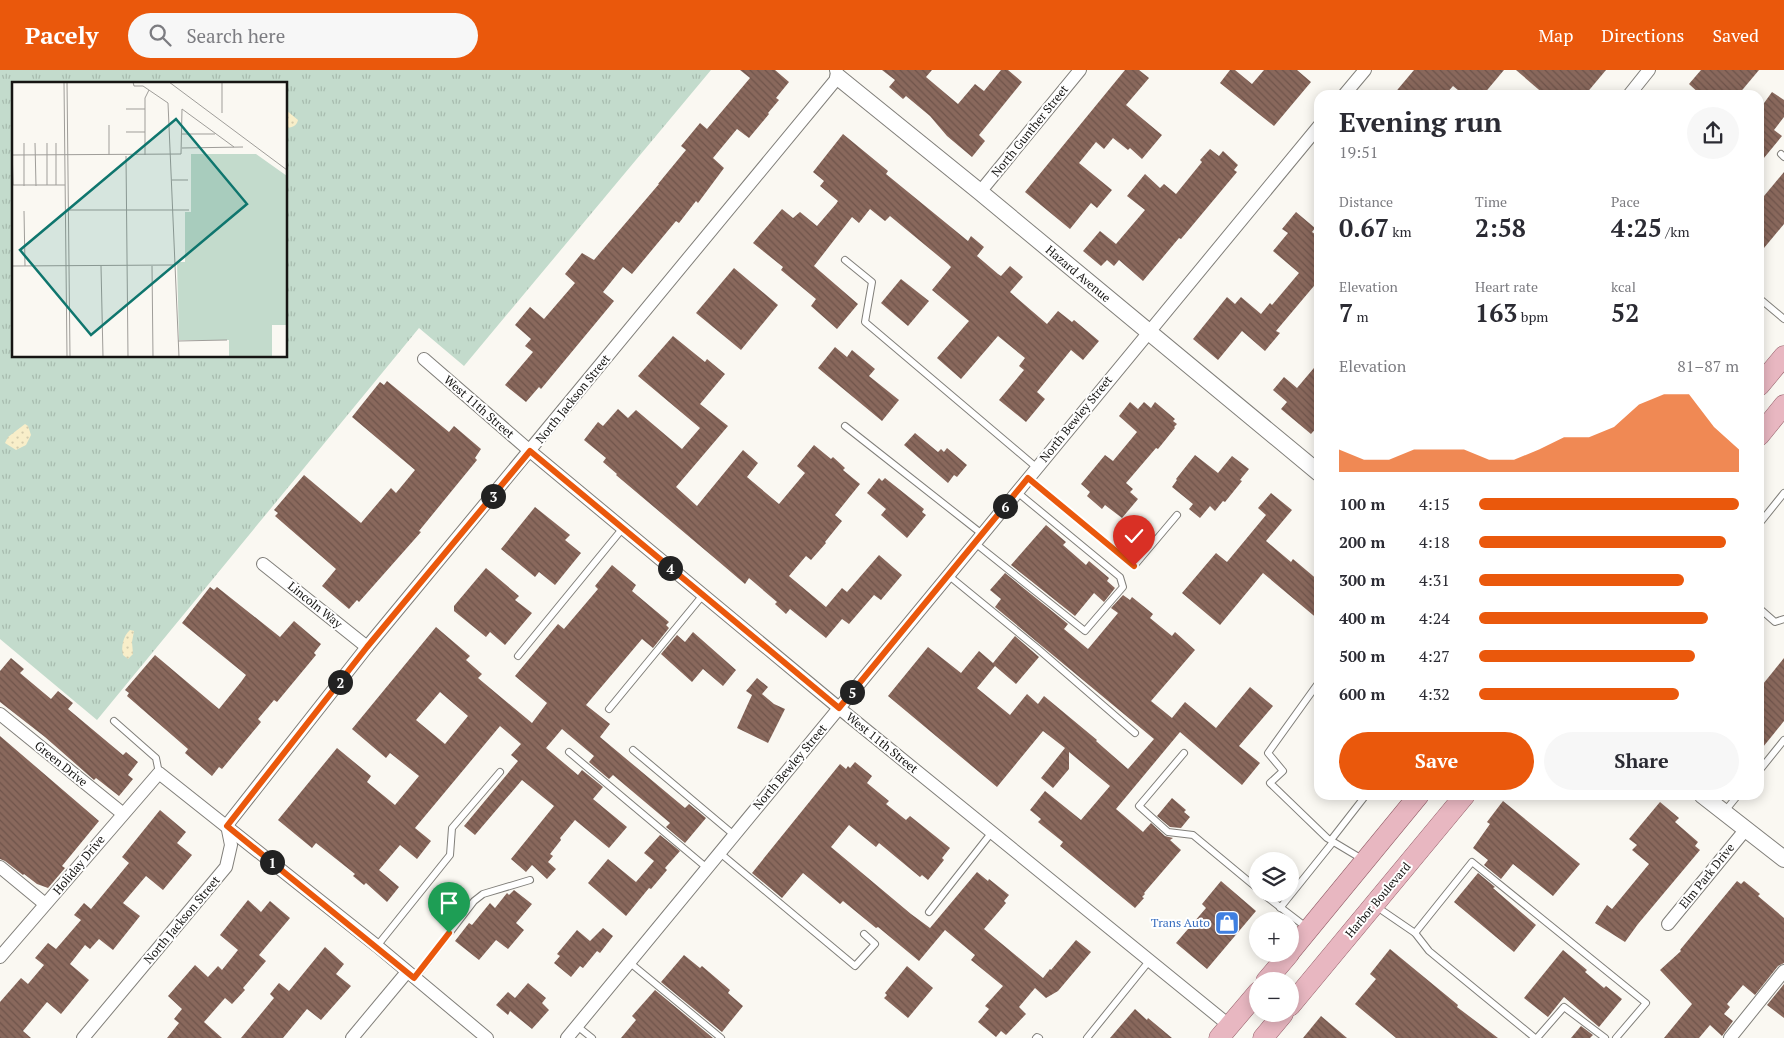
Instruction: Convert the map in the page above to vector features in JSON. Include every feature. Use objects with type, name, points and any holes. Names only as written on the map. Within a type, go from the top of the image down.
[{"type":"main road","points":[[1764,377],[1784,356]]},
{"type":"main road","points":[[1764,430],[1784,405]]},
{"type":"main road","points":[[1299,941],[1415,800]]},
{"type":"main road","name":"Harbor Boulevard","points":[[1299,995],[1461,800]]},
{"type":"main road","points":[[1273,972],[1282,962]]},
{"type":"main road","points":[[1225,1032],[1249,1003]]},
{"type":"main road","points":[[1263,1038],[1276,1022]]},
{"type":"street","name":"North Gunther Street","points":[[980,192],[1080,70]]},
{"type":"street","points":[[1348,90],[1365,70]]},
{"type":"street","points":[[1633,90],[1649,70]]},
{"type":"street","name":"Hazard Avenue","points":[[837,73],[1314,469]]},
{"type":"street","name":"North Jackson Street","points":[[83,1038],[226,867],[231,845],[227,826],[367,647],[530,451],[837,73]]},
{"type":"street","name":"North Bewley Street","points":[[567,1038],[1314,132]]},
{"type":"street","name":"West 11th Street","points":[[424,359],[530,451],[839,708],[1150,960],[1225,1032]]},
{"type":"street","name":"Lincoln Way","points":[[263,564],[367,647]]},
{"type":"street","name":"Green Drive","points":[[0,714],[122,813]]},
{"type":"street","points":[[159,773],[377,946],[487,1038]]},
{"type":"street","name":"Holiday Drive","points":[[0,958],[122,813],[159,773]]},
{"type":"street","points":[[1708,800],[1784,858]]},
{"type":"street","name":"Elm Park Drive","points":[[1668,924],[1746,829]]},
{"type":"street","points":[[0,867],[45,904]]},
{"type":"street","points":[[1730,1038],[1784,972]]},
{"type":"street","points":[[352,1038],[411,975]]},
{"type":"lane","points":[[845,260],[872,282],[865,322],[1036,467]]},
{"type":"lane","points":[[1764,302],[1784,319]]},
{"type":"lane","points":[[845,426],[1085,631],[1123,586],[1120,577],[1017,492]]},
{"type":"lane","points":[[1028,478],[1134,566],[1177,515]]},
{"type":"lane","points":[[1764,518],[1784,493]]},
{"type":"lane","points":[[518,656],[623,528]]},
{"type":"lane","points":[[948,575],[1037,648],[1135,733]]},
{"type":"lane","points":[[609,708],[703,595]]},
{"type":"lane","points":[[1764,612],[1775,622],[1784,619]]},
{"type":"lane","points":[[1314,689],[1268,753],[1283,771],[1270,783],[1332,841],[1365,861]]},
{"type":"lane","points":[[114,721],[156,758],[159,773]]},
{"type":"lane","points":[[1764,765],[1784,740]]},
{"type":"lane","points":[[632,750],[734,835]]},
{"type":"lane","points":[[569,752],[707,868]]},
{"type":"lane","points":[[1184,753],[1139,806],[1168,832],[1193,835],[1249,882]]},
{"type":"lane","points":[[377,946],[450,856],[452,828],[500,772]]},
{"type":"lane","points":[[1280,908],[1362,800]]},
{"type":"lane","points":[[1724,812],[1734,800]]},
{"type":"lane","points":[[928,912],[992,832]]},
{"type":"lane","points":[[720,853],[855,966],[875,944],[864,934]]},
{"type":"lane","points":[[1415,933],[1472,862],[1646,1003],[1616,1038]]},
{"type":"lane","points":[[411,975],[474,901],[483,894],[530,880]]},
{"type":"lane","points":[[1273,902],[1309,929]]},
{"type":"lane","points":[[1374,905],[1415,933],[1429,951],[1536,1038],[1564,1007],[1605,1038]]},
{"type":"lane","points":[[1087,1038],[1150,960]]},
{"type":"lane","points":[[630,962],[721,1038]]},
{"type":"lane","points":[[577,1026],[592,1038]]},
{"type":"green space","points":[[0,70],[711,70],[464,366],[419,328],[97,720],[0,639]]},
{"type":"sand","points":[[288,112],[298,120],[288,128]]},
{"type":"sand","points":[[25,424],[28,426],[31,435],[26,445],[16,450],[5,443],[8,437]]},
{"type":"sand","points":[[130,630],[134,631],[132,642],[133,654],[128,659],[123,655],[122,645],[124,638]]},
{"type":"building","points":[[740,70],[775,70],[789,82],[776,98],[779,100],[769,114],[749,138],[737,129],[713,158],[724,168],[698,203],[696,201],[679,223],[676,221],[632,274],[623,267],[603,292],[614,301],[541,389],[539,387],[526,402],[505,385],[533,352],[525,346],[531,339],[515,325],[530,307],[544,319],[575,283],[565,274],[582,253],[594,260],[686,150],[681,146],[700,123],[707,129],[750,78]]},
{"type":"building","points":[[882,70],[932,70],[926,77],[958,104],[975,84],[984,91],[1001,70],[1008,70],[1022,82],[979,135],[985,141],[972,157],[947,136],[930,116],[906,96],[903,99],[889,87],[895,80]]},
{"type":"building","points":[[1125,70],[1139,70],[1149,78],[1126,105],[1162,135],[1142,159],[1130,148],[1128,150],[1113,138],[1104,149],[1096,142],[1079,163],[1112,190],[1097,208],[1091,203],[1070,229],[1025,192]]},
{"type":"building","points":[[1230,70],[1235,70],[1252,84],[1264,70],[1297,70],[1311,82],[1274,126],[1220,83]]},
{"type":"building","points":[[1414,70],[1504,70],[1487,90],[1458,90],[1453,86],[1449,90],[1397,90]]},
{"type":"building","points":[[1516,70],[1606,70],[1589,90],[1539,90]]},
{"type":"building","points":[[1701,70],[1759,70],[1742,90],[1696,90],[1689,84]]},
{"type":"building","points":[[1772,92],[1784,100],[1784,117],[1774,130],[1782,136],[1764,158],[1764,103]]},
{"type":"building","points":[[843,134],[888,171],[886,174],[968,241],[971,236],[984,247],[977,256],[998,274],[1001,276],[1010,266],[1023,277],[1010,292],[1047,324],[1058,311],[1072,322],[1074,320],[1099,341],[1083,360],[1071,350],[1037,392],[1045,399],[1026,422],[999,400],[1024,370],[1019,366],[1025,358],[998,336],[961,379],[937,358],[969,321],[932,290],[951,267],[890,216],[885,221],[870,209],[859,223],[852,217],[814,266],[858,304],[837,329],[811,306],[816,299],[781,270],[783,267],[753,243],[782,209],[793,218],[800,212],[817,226],[836,204],[838,201],[820,186],[824,181],[813,172]]},
{"type":"building","points":[[1210,149],[1219,156],[1223,151],[1238,165],[1234,170],[1237,172],[1143,281],[1119,260],[1114,266],[1107,260],[1101,266],[1083,251],[1100,231],[1116,244],[1145,210],[1127,196],[1145,174],[1160,188],[1164,184],[1176,194]]},
{"type":"building","points":[[1784,172],[1784,224],[1764,248],[1764,196]]},
{"type":"building","points":[[1296,212],[1314,227],[1312,232],[1314,233],[1314,286],[1276,331],[1280,333],[1265,351],[1242,331],[1218,360],[1193,339],[1227,297],[1235,304],[1241,297],[1261,314],[1270,303],[1272,305],[1299,273],[1273,251],[1288,233],[1282,229]]},
{"type":"building","points":[[734,268],[778,305],[741,350],[696,313]]},
{"type":"building","points":[[901,279],[929,301],[908,326],[881,303]]},
{"type":"building","points":[[673,336],[705,362],[707,359],[725,374],[700,404],[728,426],[676,487],[697,506],[743,450],[758,463],[747,477],[779,504],[805,473],[797,466],[814,445],[831,459],[833,457],[845,468],[843,470],[860,484],[835,515],[842,521],[826,543],[811,560],[806,556],[789,576],[826,607],[842,588],[847,592],[879,555],[902,575],[881,600],[874,595],[849,624],[842,619],[826,638],[790,609],[786,614],[775,604],[777,602],[749,578],[745,584],[616,475],[603,462],[606,458],[584,440],[598,422],[603,426],[618,409],[628,418],[636,410],[682,449],[700,428],[638,376]]},
{"type":"building","points":[[835,347],[847,357],[852,350],[875,369],[869,376],[899,400],[882,421],[818,368]]},
{"type":"building","points":[[1314,368],[1314,431],[1311,434],[1281,409],[1287,402],[1273,390],[1284,377],[1297,388]]},
{"type":"building","points":[[387,381],[449,432],[454,426],[481,449],[475,458],[477,460],[419,531],[421,532],[359,602],[357,600],[349,609],[322,586],[336,569],[275,516],[278,513],[274,510],[304,475],[361,523],[391,488],[396,493],[415,470],[352,417],[380,382],[384,385]]},
{"type":"building","points":[[1130,402],[1138,409],[1144,402],[1151,408],[1155,402],[1175,419],[1173,421],[1177,424],[1158,449],[1156,448],[1126,483],[1133,489],[1130,492],[1138,499],[1122,518],[1105,505],[1102,509],[1087,496],[1090,492],[1081,484],[1105,455],[1113,461],[1137,432],[1119,416]]},
{"type":"building","points":[[915,433],[938,452],[941,449],[944,452],[947,448],[967,465],[957,477],[954,475],[948,483],[904,445]]},
{"type":"building","points":[[1195,455],[1218,473],[1232,456],[1249,469],[1225,502],[1223,501],[1215,511],[1210,506],[1200,518],[1189,509],[1193,504],[1172,487]]},
{"type":"building","points":[[879,478],[882,481],[885,478],[924,509],[922,512],[926,515],[907,538],[881,515],[886,509],[867,493]]},
{"type":"building","points":[[1271,493],[1292,510],[1266,541],[1291,562],[1293,559],[1314,577],[1314,616],[1263,573],[1220,625],[1182,593],[1216,553],[1227,562],[1266,515],[1258,508]]},
{"type":"building","points":[[535,507],[570,535],[565,540],[581,553],[555,585],[539,572],[535,577],[501,549]]},
{"type":"building","points":[[1046,525],[1066,542],[1063,545],[1086,565],[1089,561],[1109,578],[1107,581],[1115,588],[1104,602],[1094,593],[1075,616],[1011,565]]},
{"type":"building","points":[[612,565],[636,585],[632,591],[669,622],[666,625],[669,628],[653,648],[642,639],[586,705],[610,724],[600,737],[685,808],[689,804],[706,818],[685,843],[666,827],[670,823],[613,775],[609,779],[589,762],[594,756],[562,729],[546,748],[578,775],[582,770],[603,787],[593,799],[627,827],[609,848],[575,820],[550,854],[553,856],[548,862],[556,869],[547,879],[532,865],[526,872],[511,859],[554,806],[522,780],[475,835],[464,826],[518,761],[511,755],[521,744],[500,726],[415,828],[431,841],[417,859],[400,845],[379,870],[399,887],[387,902],[366,883],[364,885],[353,876],[355,874],[316,843],[312,848],[278,820],[337,748],[371,776],[367,782],[395,805],[419,776],[390,753],[386,758],[352,729],[436,627],[470,656],[466,660],[482,674],[478,678],[532,723],[547,703],[515,676],[558,624],[564,629],[598,589],[595,586]],"holes":[[[440,692],[468,716],[445,744],[416,720]]]},
{"type":"building","points":[[486,568],[519,596],[515,600],[532,613],[505,645],[490,632],[486,637],[454,611],[454,606]]},
{"type":"building","points":[[1005,573],[1068,624],[1064,629],[1088,649],[1118,613],[1111,608],[1123,595],[1130,600],[1132,597],[1153,614],[1150,618],[1172,636],[1175,632],[1195,650],[1151,701],[1172,718],[1185,702],[1216,728],[1250,687],[1273,706],[1239,746],[1260,763],[1242,785],[1180,732],[1116,809],[1143,832],[1151,823],[1165,836],[1173,838],[1170,840],[1181,850],[1144,893],[1142,897],[1144,898],[1135,908],[1060,846],[1063,842],[1038,822],[1041,819],[1030,810],[1045,791],[1081,820],[1110,786],[1069,752],[1069,769],[1053,788],[1041,778],[1065,748],[1043,731],[997,787],[888,696],[928,647],[961,673],[979,651],[993,663],[1015,636],[1039,657],[1016,684],[995,666],[977,688],[1010,715],[1027,694],[1038,704],[1044,696],[1097,740],[1128,769],[1154,739],[995,607],[1001,599],[990,590]]},
{"type":"building","points":[[210,587],[214,590],[217,587],[280,637],[294,621],[321,644],[314,653],[316,655],[277,702],[274,700],[258,719],[261,722],[222,769],[219,767],[212,776],[185,753],[188,749],[127,696],[129,693],[125,690],[155,655],[219,709],[246,675],[182,623]]},
{"type":"building","points":[[693,632],[736,670],[723,686],[703,669],[692,682],[661,654],[677,635],[685,642]]},
{"type":"building","points":[[11,658],[24,669],[20,673],[51,699],[58,691],[73,703],[68,709],[123,755],[126,752],[138,762],[128,775],[133,779],[119,796],[96,778],[94,780],[45,737],[0,702],[0,671]]},
{"type":"building","points":[[1784,658],[1784,721],[1764,746],[1764,683]]},
{"type":"building","points":[[757,678],[768,687],[762,694],[774,704],[785,709],[768,743],[737,728],[752,695],[746,691]]},
{"type":"building","points":[[0,736],[99,821],[62,866],[65,868],[48,888],[37,884],[0,859]]},
{"type":"building","points":[[855,762],[872,776],[867,783],[889,801],[886,804],[906,820],[910,816],[950,848],[942,858],[944,860],[928,880],[922,875],[920,877],[879,843],[876,847],[849,825],[831,847],[911,914],[930,928],[977,872],[1009,895],[1004,901],[1006,903],[984,929],[1043,978],[1076,940],[1091,952],[1058,991],[1046,998],[1035,988],[1019,1007],[1026,1014],[1006,1035],[1001,1031],[996,1037],[978,1022],[989,1009],[985,1006],[1003,986],[971,960],[975,955],[945,930],[919,961],[843,901],[840,904],[803,873],[782,898],[752,873],[840,764],[846,769],[848,766],[850,768]]},
{"type":"building","points":[[1172,798],[1186,810],[1184,812],[1190,817],[1181,828],[1170,827],[1157,816]]},
{"type":"building","points":[[1503,801],[1580,864],[1553,896],[1513,864],[1501,879],[1484,865],[1488,860],[1473,848],[1490,824],[1487,822]]},
{"type":"building","points":[[1660,802],[1679,818],[1675,822],[1698,842],[1695,846],[1700,850],[1625,942],[1595,923],[1607,905],[1612,909],[1649,864],[1632,850],[1637,845],[1629,839]]},
{"type":"building","points":[[160,810],[186,832],[177,843],[192,855],[163,890],[146,876],[123,903],[140,916],[113,950],[99,939],[90,949],[85,945],[70,964],[89,980],[61,1014],[47,1002],[23,1031],[31,1038],[0,1038],[0,1002],[21,978],[28,984],[44,965],[35,958],[48,943],[56,949],[81,920],[74,915],[84,903],[91,909],[129,863],[122,857]]},
{"type":"building","points":[[660,835],[680,851],[665,868],[667,870],[626,916],[588,883],[608,859],[636,882],[654,861],[644,853]]},
{"type":"building","points":[[1478,873],[1536,925],[1514,952],[1454,902]]},
{"type":"building","points":[[1221,881],[1256,911],[1249,912],[1249,919],[1207,969],[1176,943],[1206,908],[1202,904]]},
{"type":"building","points":[[1737,881],[1741,884],[1744,881],[1760,894],[1758,896],[1784,918],[1784,963],[1778,966],[1755,995],[1743,985],[1727,1004],[1730,1007],[1724,1014],[1733,1021],[1722,1036],[1710,1025],[1699,1038],[1664,1038],[1692,1004],[1660,970],[1681,951]]},
{"type":"building","points":[[514,890],[532,904],[516,923],[524,930],[508,949],[496,940],[479,960],[455,941],[469,923],[472,925],[490,903],[495,908],[507,893],[509,895]]},
{"type":"building","points":[[248,900],[261,912],[270,901],[290,918],[259,955],[266,961],[243,988],[245,990],[232,1004],[225,998],[204,1022],[222,1038],[167,1038],[179,1023],[174,1019],[182,1009],[168,996],[195,965],[208,977],[218,966],[222,970],[238,950],[220,935]]},
{"type":"building","points":[[603,928],[613,936],[600,953],[597,951],[583,968],[580,966],[571,977],[554,963],[560,956],[557,954],[577,930],[590,941]]},
{"type":"building","points":[[325,947],[344,964],[336,974],[351,986],[321,1020],[307,1009],[283,1038],[241,1038],[274,998],[270,994],[279,983],[289,991]]},
{"type":"building","points":[[1390,949],[1458,1005],[1457,1007],[1498,1038],[1396,1038],[1355,1004],[1376,979],[1370,974]]},
{"type":"building","points":[[1563,950],[1587,970],[1585,972],[1604,988],[1606,986],[1622,999],[1599,1027],[1564,997],[1548,1017],[1524,998]]},
{"type":"building","points":[[684,955],[700,968],[702,966],[730,990],[728,993],[743,1006],[722,1032],[661,982]]},
{"type":"building","points":[[907,966],[933,988],[908,1018],[884,998],[887,995],[885,993]]},
{"type":"building","points":[[528,983],[546,998],[542,1003],[549,1010],[532,1029],[510,1011],[508,1015],[496,1005],[508,992],[515,998]]},
{"type":"building","points":[[1784,984],[1784,1018],[1767,1005]]},
{"type":"building","points":[[655,990],[713,1038],[621,1038],[636,1020],[632,1016]]},
{"type":"building","points":[[1135,1009],[1147,1020],[1148,1018],[1172,1038],[1110,1038]]},
{"type":"building","points":[[1321,1016],[1347,1038],[1303,1038]]},
{"type":"building","points":[[1581,1026],[1593,1035],[1590,1038],[1571,1038]]},
{"type":"place","name":"Trans Auto","points":[[1227,923]]},
{"type":"route","points":[[449,933],[414,978],[227,826],[367,647],[530,451],[839,708],[1028,478],[1134,566]]}]
